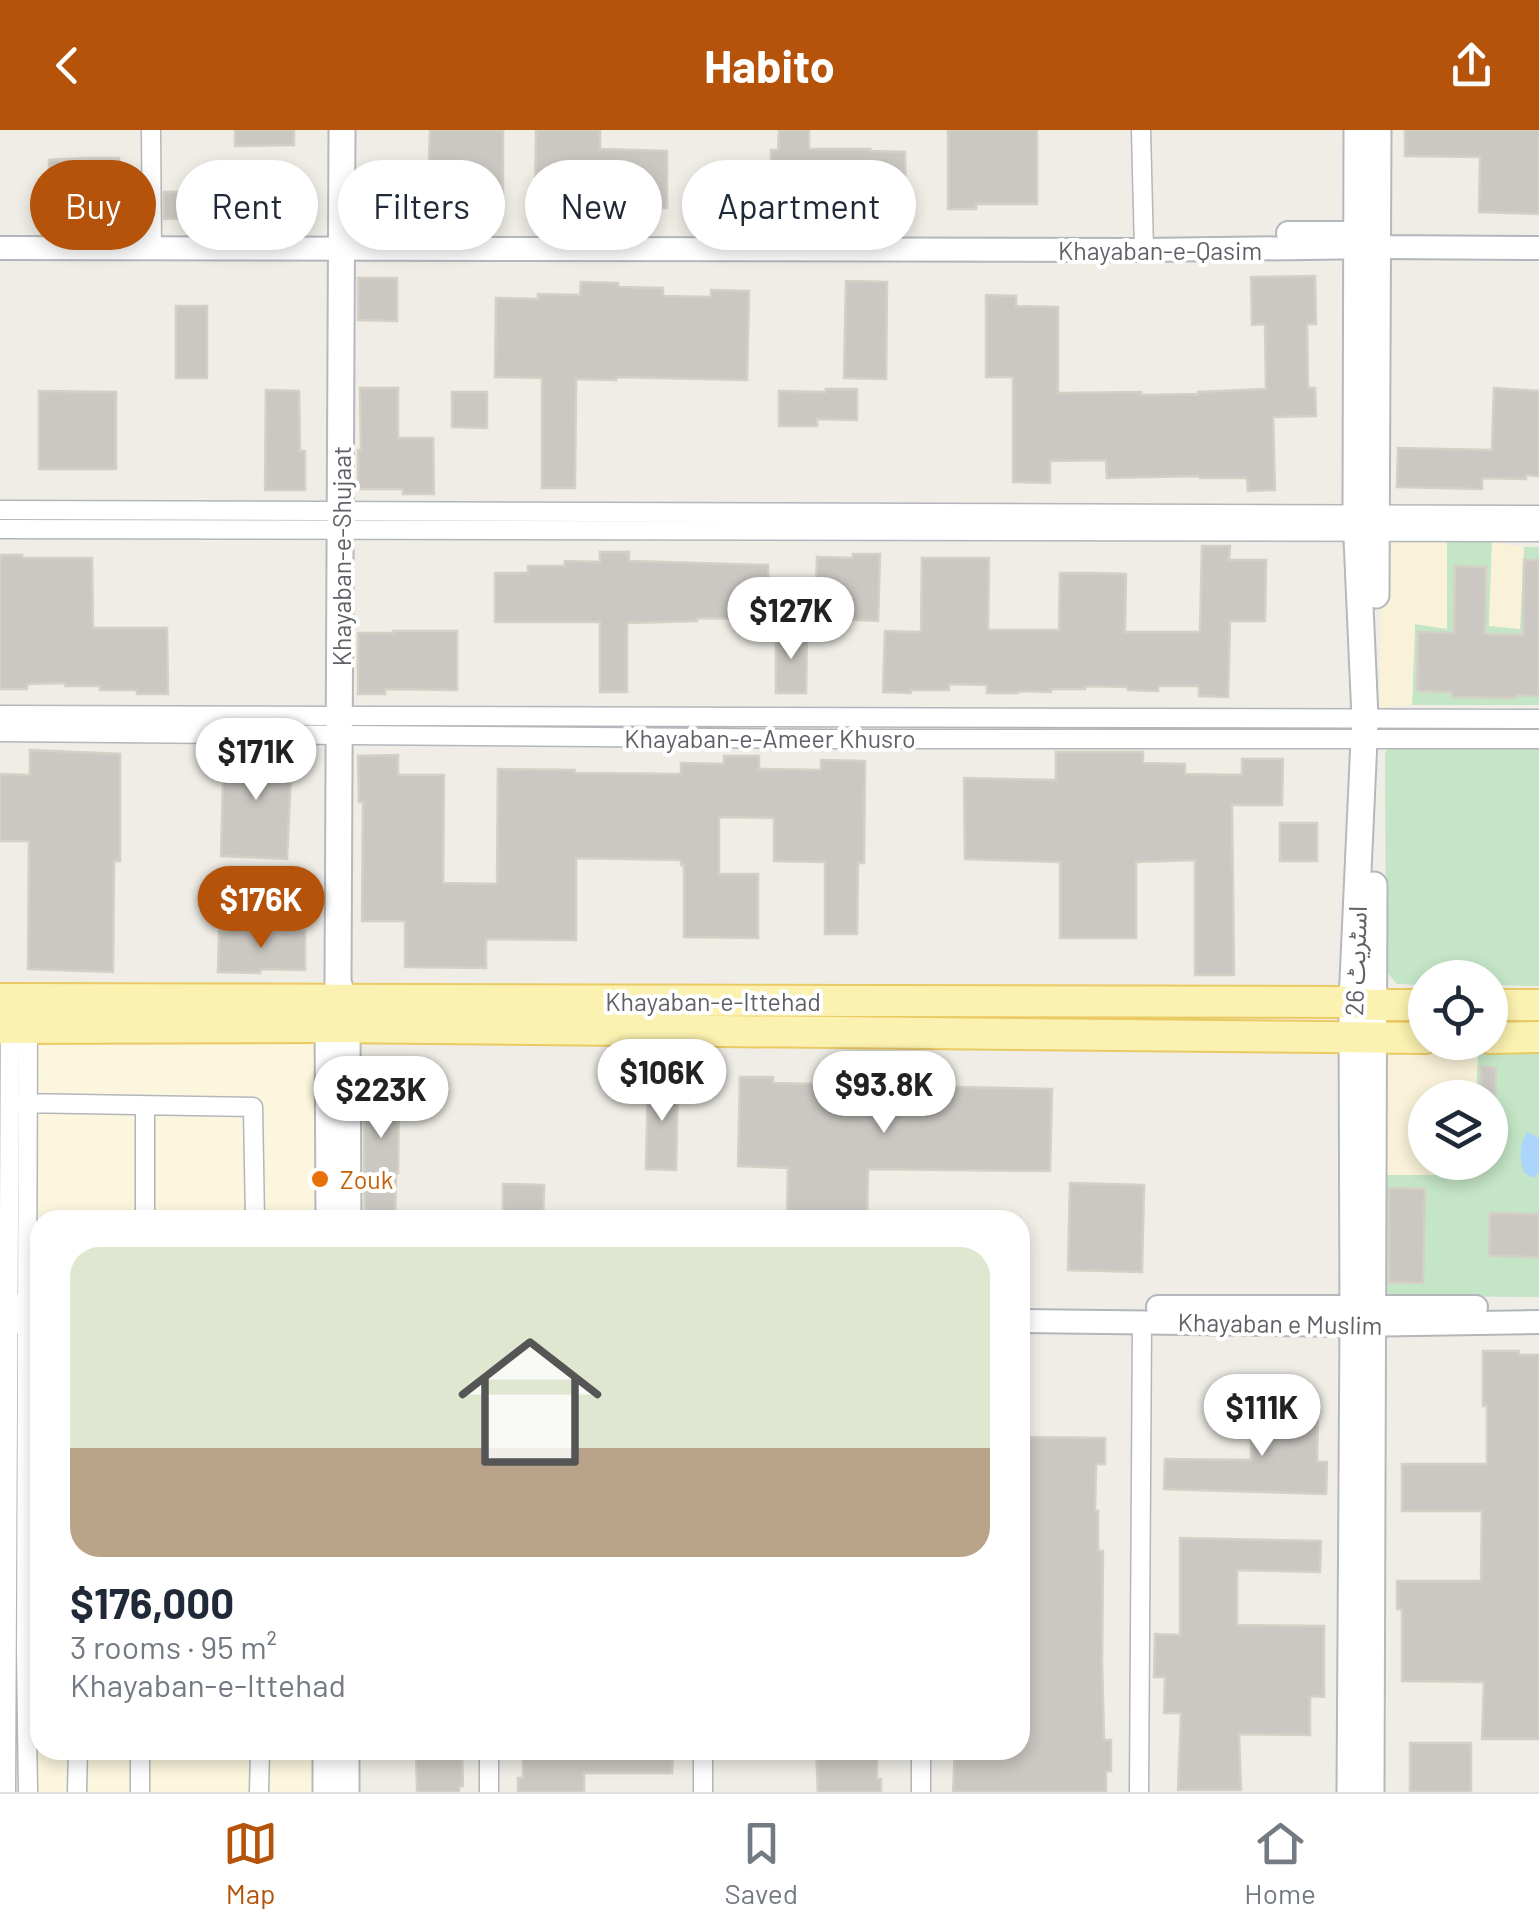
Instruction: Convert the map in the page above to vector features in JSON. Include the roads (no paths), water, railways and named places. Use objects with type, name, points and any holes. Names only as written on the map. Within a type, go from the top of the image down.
[{"type":"main road","name":"Khayaban-e-Shujaat","points":[[342,130],[342,160]]},
{"type":"main road","name":"اسٹریٹ 26","points":[[1357,130],[1367,240],[1370,728],[1362,1004],[1371,1792]]},
{"type":"main road","name":"اسٹریٹ 26","points":[[1367,240],[1378,130]]},
{"type":"main road","name":"Khayaban-e-Shujaat","points":[[329,1210],[338,1010],[342,250]]},
{"type":"main road","name":"Khayaban-e-Ittehad","points":[[13,1013],[1408,1005]]},
{"type":"main road","points":[[1508,1005],[1539,1005]]},
{"type":"main road","name":"Khayaban-e-Shujaat","points":[[338,1010],[348,1210]]},
{"type":"main road","name":"Khayaban-e-Ittehad","points":[[338,1010],[1408,1038]]},
{"type":"main road","points":[[1508,1038],[1539,1038]]},
{"type":"main road","name":"اسٹریٹ 26","points":[[1350,1792],[1363,1316]]},
{"type":"main road","points":[[326,1760],[326,1792]]},
{"type":"main road","points":[[346,1760],[346,1792]]},
{"type":"street","points":[[151,130],[151,160]]},
{"type":"street","points":[[1141,130],[1144,243]]},
{"type":"street","name":"Khayaban-e-Qasim","points":[[0,232],[30,234]]},
{"type":"street","name":"Khayaban-e-Qasim","points":[[505,241],[1144,243],[1539,235]]},
{"type":"street","name":"Khayaban-e-Qasim","points":[[156,240],[338,241]]},
{"type":"street","name":"Khayaban-e-Qasim","points":[[1367,240],[1539,248]]},
{"type":"street","name":"Khayaban-e-Qasim","points":[[0,248],[30,246]]},
{"type":"street","points":[[0,510],[341,519],[1366,524],[1539,532]]},
{"type":"street","points":[[1366,524],[1539,515]]},
{"type":"street","points":[[0,529],[341,519]]},
{"type":"street","name":"Khayaban-e-Ameer Khusro","points":[[0,714],[809,739],[1370,728],[1539,719]]},
{"type":"street","points":[[767,738],[777,729],[771,716]]},
{"type":"street","points":[[808,716],[797,728],[802,737],[809,739]]},
{"type":"street","name":"Khayaban-e-Ameer Khusro","points":[[0,732],[808,716],[1370,728],[1539,739]]},
{"type":"street","points":[[13,1013],[5,1103],[19,1314]]},
{"type":"street","points":[[13,1013],[30,1104],[19,1314],[18,1537],[18,1652],[28,1792]]},
{"type":"street","points":[[5,1103],[253,1107],[255,1210]]},
{"type":"street","points":[[145,1106],[145,1210]]},
{"type":"street","name":"Khayaban e Muslim","points":[[1030,1306],[1363,1316]]},
{"type":"street","name":"Khayaban e Muslim","points":[[1500,1315],[1539,1307]]},
{"type":"street","name":"Khayaban e Muslim","points":[[1030,1321],[1500,1315],[1539,1322]]},
{"type":"street","points":[[1139,1792],[1142,1322]]},
{"type":"street","points":[[6,1792],[18,1652],[4,1593],[18,1537]]},
{"type":"street","points":[[78,1760],[78,1792]]},
{"type":"street","points":[[140,1760],[140,1792]]},
{"type":"street","points":[[259,1792],[260,1760]]},
{"type":"street","points":[[489,1760],[489,1792]]},
{"type":"street","points":[[702,1792],[703,1760]]},
{"type":"street","points":[[921,1760],[922,1792]]},
{"type":"water","points":[[1527,1132],[1539,1138],[1539,1172],[1534,1178],[1524,1173],[1521,1162]]},
{"type":"place","name":"Zouk","points":[[320,1179]]}]
